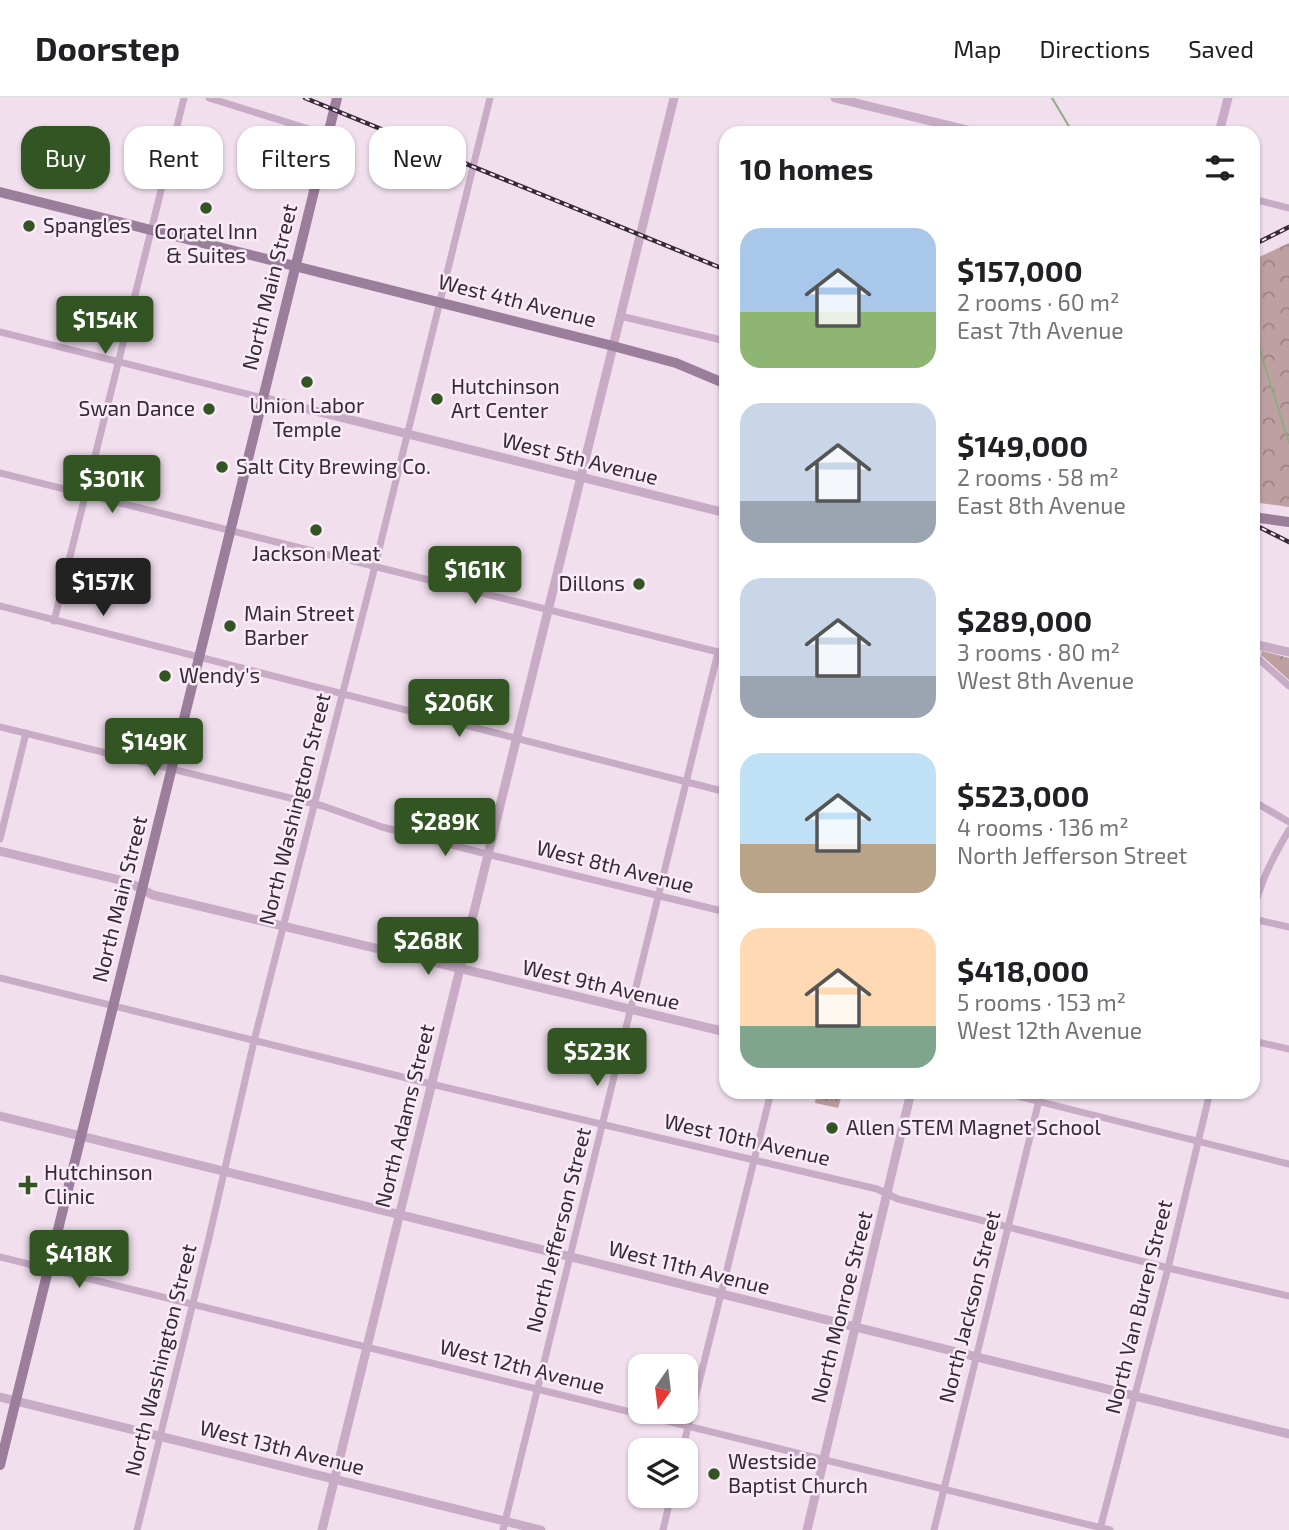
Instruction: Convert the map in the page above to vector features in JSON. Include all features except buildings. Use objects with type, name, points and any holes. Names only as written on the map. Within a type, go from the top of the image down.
[{"type":"main road","name":"North Main Street","points":[[330,126],[337,98]]},
{"type":"main road","name":"North Main Street","points":[[0,1465],[315,189]]},
{"type":"main road","name":"West 4th Avenue","points":[[0,192],[613,346],[676,363],[719,381]]},
{"type":"main road","points":[[1260,518],[1289,522]]},
{"type":"street","points":[[54,621],[184,98]]},
{"type":"street","points":[[209,98],[299,126]]},
{"type":"street","name":"North Washington Street","points":[[137,1530],[254,1041],[490,98]]},
{"type":"street","name":"North Adams Street","points":[[322,1530],[674,98]]},
{"type":"street","points":[[835,98],[854,100],[953,126]]},
{"type":"street","points":[[1221,126],[1228,98]]},
{"type":"street","points":[[1260,201],[1289,208]]},
{"type":"street","points":[[620,316],[719,339]]},
{"type":"street","points":[[0,332],[263,398]]},
{"type":"street","name":"West 5th Avenue","points":[[263,398],[719,511]]},
{"type":"street","points":[[0,472],[719,652]]},
{"type":"street","points":[[0,606],[719,790]]},
{"type":"street","points":[[1260,646],[1289,652]]},
{"type":"street","points":[[1260,660],[1289,686]]},
{"type":"street","name":"North Jefferson Street","points":[[504,1526],[686,782],[719,664]]},
{"type":"street","name":"West 8th Avenue","points":[[0,727],[314,804],[382,827],[487,855],[719,910]]},
{"type":"street","points":[[0,839],[26,733]]},
{"type":"street","points":[[1260,805],[1289,822]]},
{"type":"street","points":[[1260,885],[1289,830]]},
{"type":"street","name":"West 9th Avenue","points":[[0,851],[128,882],[153,895],[719,1030]]},
{"type":"street","points":[[1260,921],[1289,928]]},
{"type":"street","name":"West 10th Avenue","points":[[0,978],[431,1084],[877,1189],[898,1199],[1289,1296]]},
{"type":"street","points":[[1260,1043],[1289,1049]]},
{"type":"street","points":[[686,1438],[769,1099]]},
{"type":"street","name":"North Monroe Street","points":[[807,1530],[909,1099]]},
{"type":"street","points":[[1031,1099],[1289,1164]]},
{"type":"street","name":"North Van Buren Street","points":[[1100,1529],[1168,1268],[1208,1099]]},
{"type":"street","name":"North Jackson Street","points":[[934,1530],[1039,1101]]},
{"type":"street","name":"West 11th Avenue","points":[[0,1116],[1289,1434]]},
{"type":"street","name":"West 12th Avenue","points":[[0,1257],[1110,1530]]},
{"type":"street","name":"West 13th Avenue","points":[[0,1397],[334,1479],[504,1526],[541,1530]]},
{"type":"street","points":[[663,1530],[668,1508]]},
{"type":"green space","points":[[1289,243],[1289,507],[1260,503],[1260,257]]},
{"type":"green space","points":[[1262,651],[1289,658],[1289,680],[1261,655]]},
{"type":"green space","points":[[816,1099],[841,1099],[838,1108],[815,1103]]},
{"type":"waterway","points":[[1052,98],[1069,126]]},
{"type":"waterway","points":[[1260,350],[1289,443]]},
{"type":"railway","points":[[305,98],[719,267]]},
{"type":"railway","points":[[1260,242],[1289,227]]},
{"type":"railway","points":[[1260,528],[1289,542]]},
{"type":"place","name":"Coratel Inn & Suites","points":[[206,208]]},
{"type":"place","name":"Spangles","points":[[29,226]]},
{"type":"place","name":"Union Labor Temple","points":[[307,382]]},
{"type":"place","name":"Hutchinson Art Center","points":[[437,399]]},
{"type":"place","name":"Swan Dance","points":[[209,409]]},
{"type":"place","name":"Salt City Brewing Co.","points":[[222,467]]},
{"type":"place","name":"Jackson Meat","points":[[316,530]]},
{"type":"place","name":"Dillons","points":[[639,584]]},
{"type":"place","name":"Main Street Barber","points":[[230,626]]},
{"type":"place","name":"Wendy's","points":[[165,676]]},
{"type":"place","name":"Allen STEM Magnet School","points":[[832,1128]]},
{"type":"place","name":"Hutchinson Clinic","points":[[28,1185]]},
{"type":"place","name":"Westside Baptist Church","points":[[714,1474]]}]
